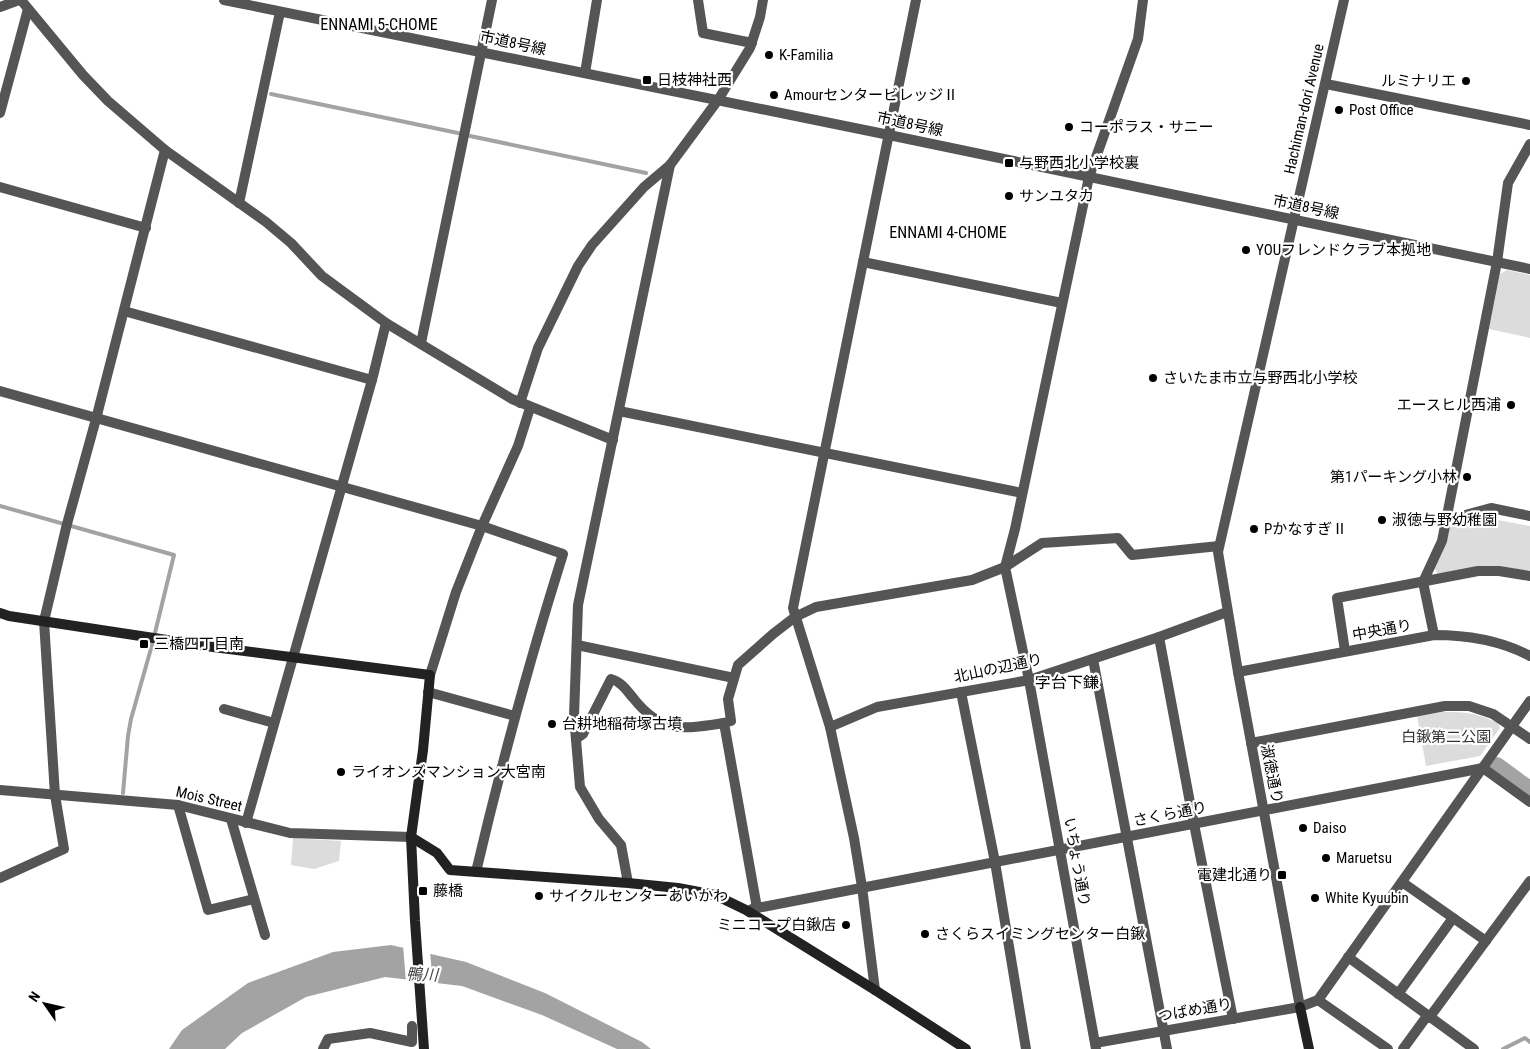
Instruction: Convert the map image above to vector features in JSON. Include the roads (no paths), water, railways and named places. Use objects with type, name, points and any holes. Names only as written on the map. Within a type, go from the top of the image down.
[{"type":"street","points":[[0,6],[20,0],[83,75],[108,101],[165,150],[266,222],[291,244],[322,276],[386,323],[520,403],[612,440]]},
{"type":"street","name":"市道8号線","points":[[224,0],[1089,176],[1530,269]]},
{"type":"street","points":[[421,344],[492,0]]},
{"type":"street","points":[[586,74],[597,0]]},
{"type":"street","points":[[698,0],[703,34],[752,43]]},
{"type":"street","points":[[520,403],[538,348],[578,266],[592,245],[644,187],[670,165],[718,100],[752,43],[763,0]]},
{"type":"street","points":[[875,990],[854,838],[830,726],[793,608],[916,0]]},
{"type":"street","points":[[1004,567],[1015,529],[1089,176],[1138,39],[1143,0]]},
{"type":"street","name":"Hachiman-dori Avenue","points":[[1219,546],[1344,0]]},
{"type":"street","points":[[0,113],[28,9]]},
{"type":"street","points":[[239,203],[280,12]]},
{"type":"street","points":[[1326,84],[1530,125]]},
{"type":"street","points":[[1434,635],[1423,582],[1442,542],[1447,520],[1497,262],[1508,182],[1530,144]]},
{"type":"street","points":[[0,878],[64,849],[54,795],[44,621],[67,524],[165,150]]},
{"type":"street","points":[[628,883],[621,845],[599,819],[580,787],[574,716],[578,605],[670,165]]},
{"type":"street","points":[[0,187],[146,228]]},
{"type":"street","points":[[863,262],[1062,302]]},
{"type":"street","points":[[124,311],[372,380]]},
{"type":"street","points":[[246,823],[372,380],[386,323]]},
{"type":"street","points":[[0,391],[482,526],[563,554],[536,639],[476,872]]},
{"type":"street","points":[[424,1049],[411,837],[423,750],[430,675],[456,592],[482,526],[515,453],[530,408]]},
{"type":"street","points":[[618,411],[1022,493]]},
{"type":"street","points":[[1447,520],[1491,508],[1530,516]]},
{"type":"street","points":[[576,739],[583,734],[611,679],[619,681],[642,710],[654,720],[674,727],[687,728],[732,722],[728,699],[738,665],[795,617],[816,607],[972,580],[1004,567],[1042,543],[1118,538],[1132,555],[1219,546]]},
{"type":"street","name":"淑徳通り","points":[[1219,546],[1218,552],[1227,612],[1300,1007]]},
{"type":"street","name":"いちょう通り","points":[[1004,567],[1029,680],[1095,1046]]},
{"type":"street","points":[[1345,651],[1337,598],[1478,570],[1530,576]]},
{"type":"street","name":"北山の辺通り","points":[[830,726],[877,707],[1029,680],[1159,637],[1227,612]]},
{"type":"street","points":[[0,613],[8,616],[430,675]]},
{"type":"street","name":"中央通り","points":[[1238,672],[1434,635],[1452,635],[1487,640],[1530,656]]},
{"type":"street","points":[[1159,637],[1233,1018]]},
{"type":"street","points":[[577,645],[734,678]]},
{"type":"street","points":[[1093,659],[1167,1049]]},
{"type":"street","points":[[428,692],[515,716]]},
{"type":"street","points":[[961,692],[995,862],[1026,1049]]},
{"type":"street","points":[[1388,1049],[1318,1000],[1530,700]]},
{"type":"street","points":[[1251,742],[1445,706],[1469,706],[1493,714],[1530,739]]},
{"type":"street","points":[[224,708],[274,723]]},
{"type":"street","points":[[724,723],[757,908]]},
{"type":"street","points":[[1483,768],[1530,802]]},
{"type":"street","name":"さくら通り","points":[[746,910],[1483,768]]},
{"type":"street","name":"Mois Street","points":[[0,790],[178,805],[290,833],[411,837]]},
{"type":"street","points":[[178,805],[208,910],[254,898]]},
{"type":"street","points":[[231,819],[265,935]]},
{"type":"street","points":[[411,837],[437,853],[450,870],[628,883],[678,888],[715,895],[746,910],[966,1049]]},
{"type":"street","points":[[1403,1049],[1530,881]]},
{"type":"street","points":[[1402,882],[1486,941]]},
{"type":"street","points":[[1398,994],[1453,918]]},
{"type":"street","points":[[1348,957],[1474,1049]]},
{"type":"street","name":"つばめ通り","points":[[1095,1046],[1164,1030],[1300,1007],[1318,1000]]},
{"type":"street","points":[[1300,1007],[1309,1049]]},
{"type":"street","points":[[323,1049],[328,1039],[370,1033],[412,1042],[412,1026]]},
{"type":"water","name":"鴨川","points":[[391,945],[466,962],[545,993],[642,1042],[651,1049],[617,1049],[542,1015],[462,986],[385,977],[306,997],[242,1033],[225,1049],[169,1049],[182,1030],[248,983],[333,952]]},
{"type":"waterway","points":[[271,94],[458,133]]},
{"type":"waterway","points":[[470,136],[646,173]]},
{"type":"waterway","points":[[0,506],[174,555],[152,645],[131,719],[123,793]]},
{"type":"waterway","points":[[1496,768],[1530,793]]},
{"type":"waterway","points":[[1503,1049],[1525,1038],[1530,1042]]},
{"type":"place","name":"K-Familia","points":[[769,55]]},
{"type":"place","name":"日枝神社西","points":[[647,80]]},
{"type":"place","name":"ルミナリエ","points":[[1466,81]]},
{"type":"place","name":"AmourセンタービレッジⅡ","points":[[774,95]]},
{"type":"place","name":"Post Office","points":[[1339,110]]},
{"type":"place","name":"コーポラス・サニー","points":[[1069,127]]},
{"type":"place","name":"与野西北小学校裏","points":[[1009,163]]},
{"type":"place","name":"サンユタカ","points":[[1009,196]]},
{"type":"place","name":"YOUフレンドクラブ本拠地","points":[[1246,250]]},
{"type":"place","name":"さいたま市立与野西北小学校","points":[[1153,378]]},
{"type":"place","name":"エースヒル西浦","points":[[1511,405]]},
{"type":"place","name":"第1パーキング小林","points":[[1467,477]]},
{"type":"place","name":"淑徳与野幼稚園","points":[[1382,520]]},
{"type":"place","name":"PかなすぎⅡ","points":[[1254,529]]},
{"type":"place","name":"三橋四丁目南","points":[[144,644]]},
{"type":"place","name":"台耕地稲荷塚古墳","points":[[552,724]]},
{"type":"place","name":"ライオンズマンション大宮南","points":[[341,772]]},
{"type":"place","name":"Daiso","points":[[1303,828]]},
{"type":"place","name":"Maruetsu","points":[[1326,858]]},
{"type":"place","name":"電建北通り","points":[[1282,875]]},
{"type":"place","name":"藤橋","points":[[423,891]]},
{"type":"place","name":"サイクルセンターあいかわ","points":[[539,896]]},
{"type":"place","name":"White Kyuubin","points":[[1315,898]]},
{"type":"place","name":"ミニコープ白鍬店","points":[[846,925]]},
{"type":"place","name":"さくらスイミングセンター白鍬","points":[[925,934]]},
{"type":"district","name":"ENNAMI 5-CHOME","points":[[379,24]]},
{"type":"district","name":"ENNAMI 4-CHOME","points":[[948,232]]},
{"type":"district","name":"字台下鎌","points":[[1067,682]]},
{"type":"park label","name":"白鍬第二公園","points":[[1446,737]]}]
